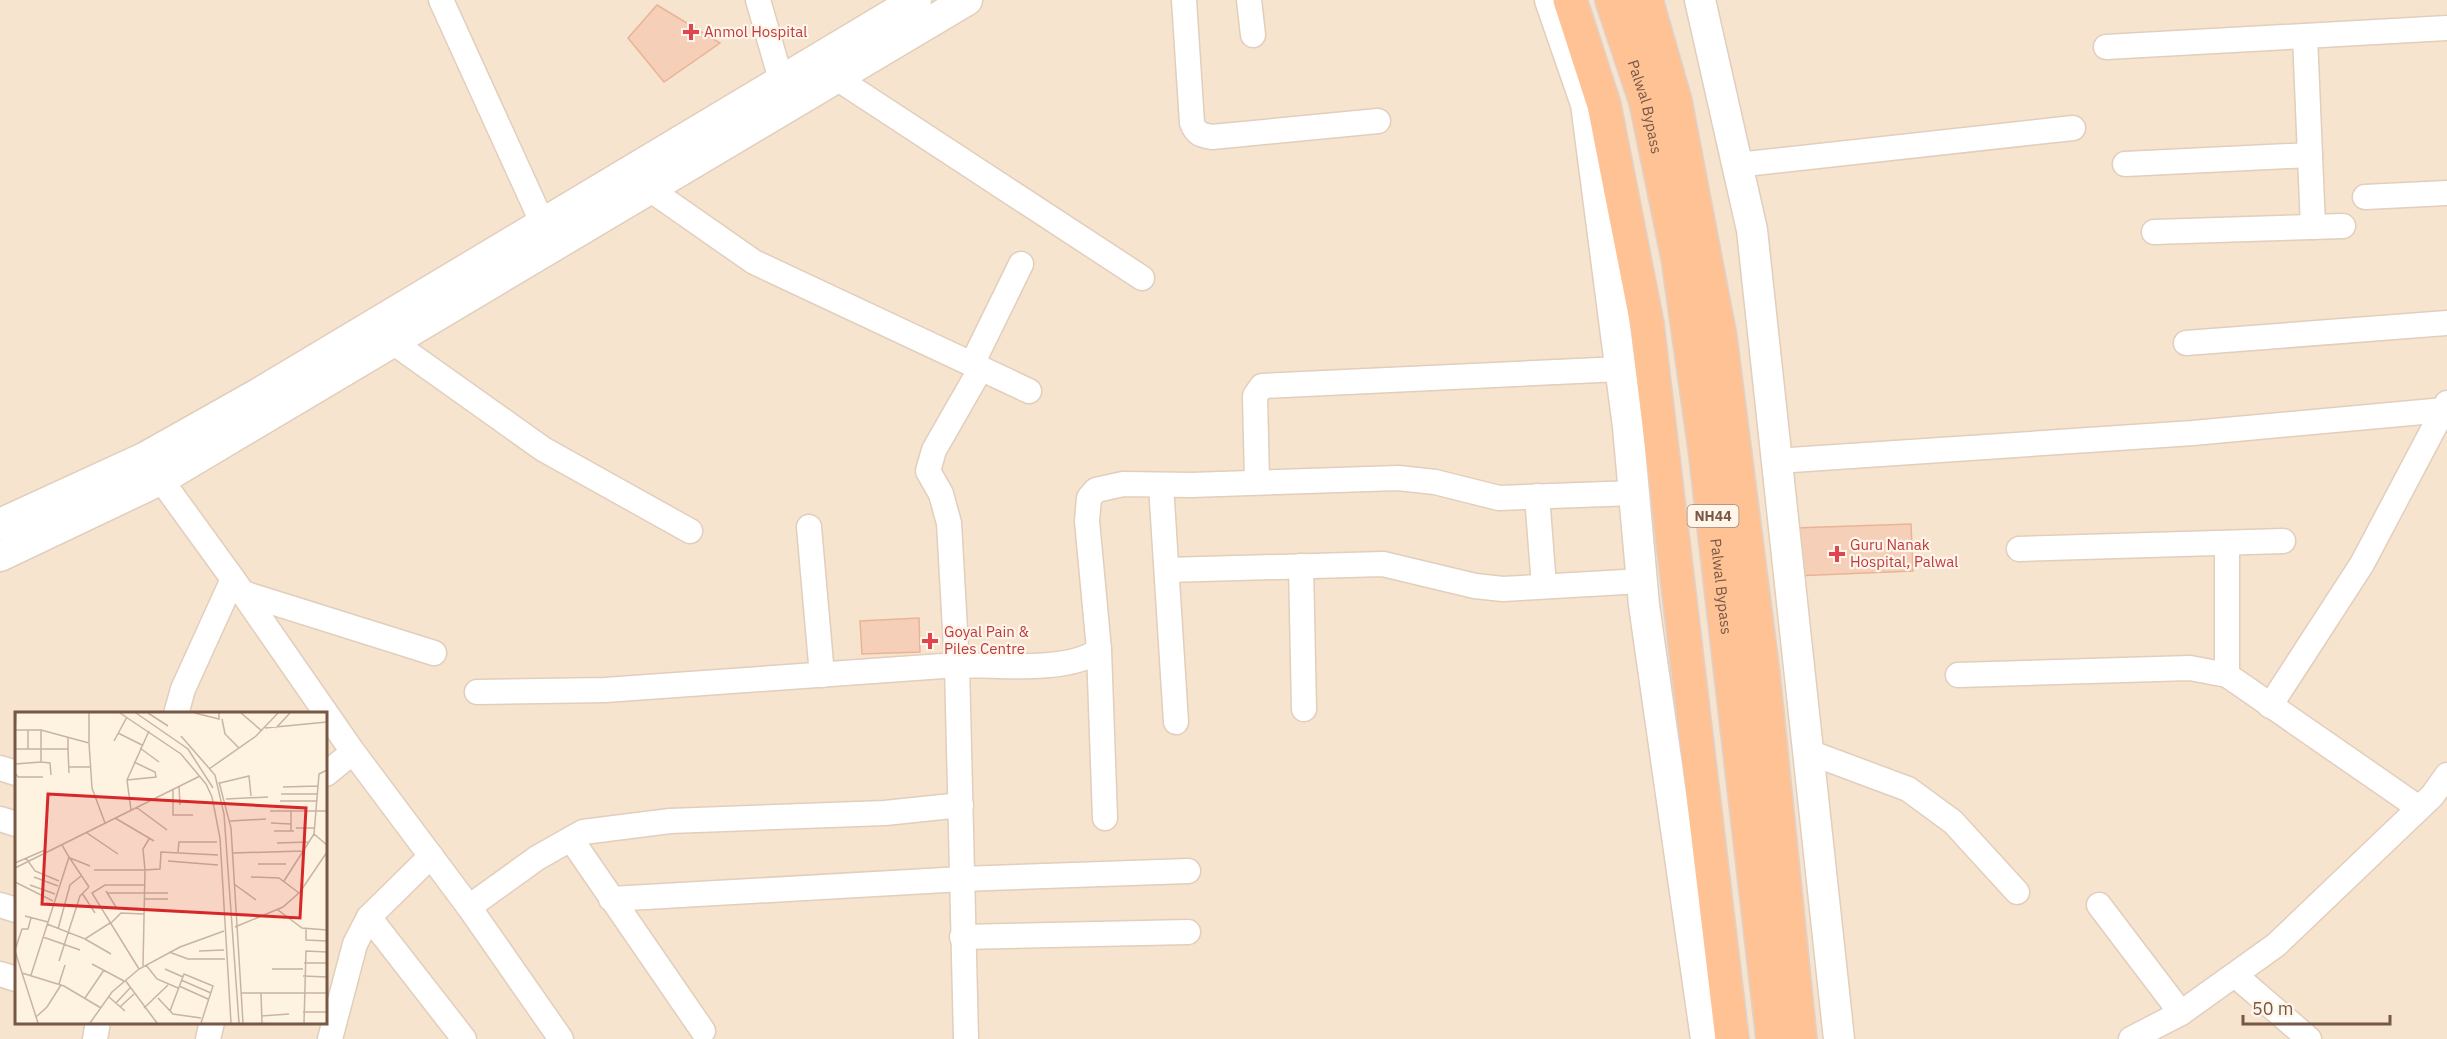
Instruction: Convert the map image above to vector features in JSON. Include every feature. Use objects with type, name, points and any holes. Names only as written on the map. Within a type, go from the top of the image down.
[{"type":"highway","points":[[1570,0],[1604,105],[1647,324],[1732,1039]]},
{"type":"highway","name":"Palwal Bypass","points":[[1586,0],[1626,137],[1661,314],[1745,1039]]},
{"type":"highway","name":"Palwal Bypass","points":[[1612,0],[1646,102],[1678,258],[1705,449],[1773,1039]]},
{"type":"highway","points":[[1646,0],[1676,101],[1720,337],[1763,674],[1800,1039]]},
{"type":"street","points":[[441,0],[549,233]]},
{"type":"street","points":[[758,0],[787,91]]},
{"type":"street","points":[[549,233],[648,188],[915,0]]},
{"type":"street","points":[[0,556],[153,468],[256,395],[381,334],[787,91],[835,77],[967,0]]},
{"type":"street","points":[[1184,0],[1192,123],[1195,131],[1200,135],[1212,137],[1378,122]]},
{"type":"street","points":[[1249,0],[1253,34]]},
{"type":"street","points":[[1550,0],[1586,104],[1620,369],[1642,581],[1706,1039]]},
{"type":"street","points":[[1700,0],[1752,230],[1806,751],[1839,1039]]},
{"type":"street","points":[[2106,47],[2447,28]]},
{"type":"street","points":[[2305,36],[2313,227]]},
{"type":"street","points":[[835,77],[1142,278]]},
{"type":"street","points":[[1737,165],[2073,128]]},
{"type":"street","points":[[2125,164],[2310,155]]},
{"type":"street","points":[[648,188],[754,262],[1029,391]]},
{"type":"street","points":[[2365,197],[2447,193]]},
{"type":"street","points":[[2154,232],[2343,226]]},
{"type":"street","points":[[966,1039],[957,665],[949,523],[941,494],[928,471],[934,450],[976,366],[1020,264]]},
{"type":"street","points":[[2186,343],[2447,323]]},
{"type":"street","points":[[381,334],[543,449],[690,531]]},
{"type":"street","points":[[1257,482],[1256,396],[1262,386],[1620,369]]},
{"type":"street","points":[[1776,461],[2193,433],[2445,407]]},
{"type":"street","points":[[2271,706],[2362,564],[2445,407]]},
{"type":"street","points":[[0,524],[153,468]]},
{"type":"street","points":[[153,468],[325,712]]},
{"type":"street","points":[[1105,818],[1099,650],[1089,565],[1089,498],[1096,490],[1123,484],[1398,478],[1435,482],[1499,498],[1634,492]]},
{"type":"street","points":[[1161,484],[1176,722]]},
{"type":"street","points":[[1537,496],[1544,586]]},
{"type":"street","points":[[808,527],[822,675]]},
{"type":"street","points":[[2019,549],[2283,541]]},
{"type":"street","points":[[2227,543],[2227,675]]},
{"type":"street","points":[[1167,570],[1383,564],[1475,586],[1503,589],[1642,581]]},
{"type":"street","points":[[1301,566],[1304,709]]},
{"type":"street","points":[[238,586],[434,653]]},
{"type":"street","points":[[177,712],[183,688],[238,586]]},
{"type":"street","points":[[477,692],[605,690],[957,665],[1067,662],[1086,659],[1099,650]]},
{"type":"street","points":[[1958,675],[2190,668],[2227,675],[2419,808]]},
{"type":"street","points":[[327,714],[561,1039]]},
{"type":"street","points":[[1806,751],[1881,777],[1924,799],[1953,822],[2017,892]]},
{"type":"street","points":[[327,773],[353,752]]},
{"type":"street","points":[[0,768],[15,773]]},
{"type":"street","points":[[2131,1039],[2181,1013],[2276,945],[2419,808],[2447,775]]},
{"type":"street","points":[[468,907],[537,858],[583,832],[670,821],[885,813],[961,805]]},
{"type":"street","points":[[0,819],[15,825]]},
{"type":"street","points":[[571,839],[703,1031]]},
{"type":"street","points":[[330,1039],[355,944],[369,917],[431,856]]},
{"type":"street","points":[[611,899],[962,879],[1188,871]]},
{"type":"street","points":[[0,905],[15,909]]},
{"type":"street","points":[[2099,905],[2181,1013]]},
{"type":"street","points":[[369,917],[464,1039]]},
{"type":"street","points":[[962,937],[1188,932]]},
{"type":"street","points":[[0,974],[15,979]]},
{"type":"street","points":[[2235,975],[2308,1039]]},
{"type":"street","points":[[95,1039],[98,1024]]},
{"type":"street","points":[[208,1039],[212,1024]]},
{"type":"shaded area","points":[[0,0],[2447,0],[2447,1039],[0,1039]]},
{"type":"building","points":[[657,5],[720,43],[664,82],[628,38]]},
{"type":"building","points":[[1911,524],[1913,571],[1795,576],[1793,528]]},
{"type":"building","points":[[919,618],[920,652],[862,654],[860,621]]},
{"type":"place","name":"Anmol Hospital","points":[[691,32]]},
{"type":"place","name":"Guru Nanak Hospital, Palwal","points":[[1837,554]]},
{"type":"place","name":"Goyal Pain & Piles Centre","points":[[930,641]]}]
